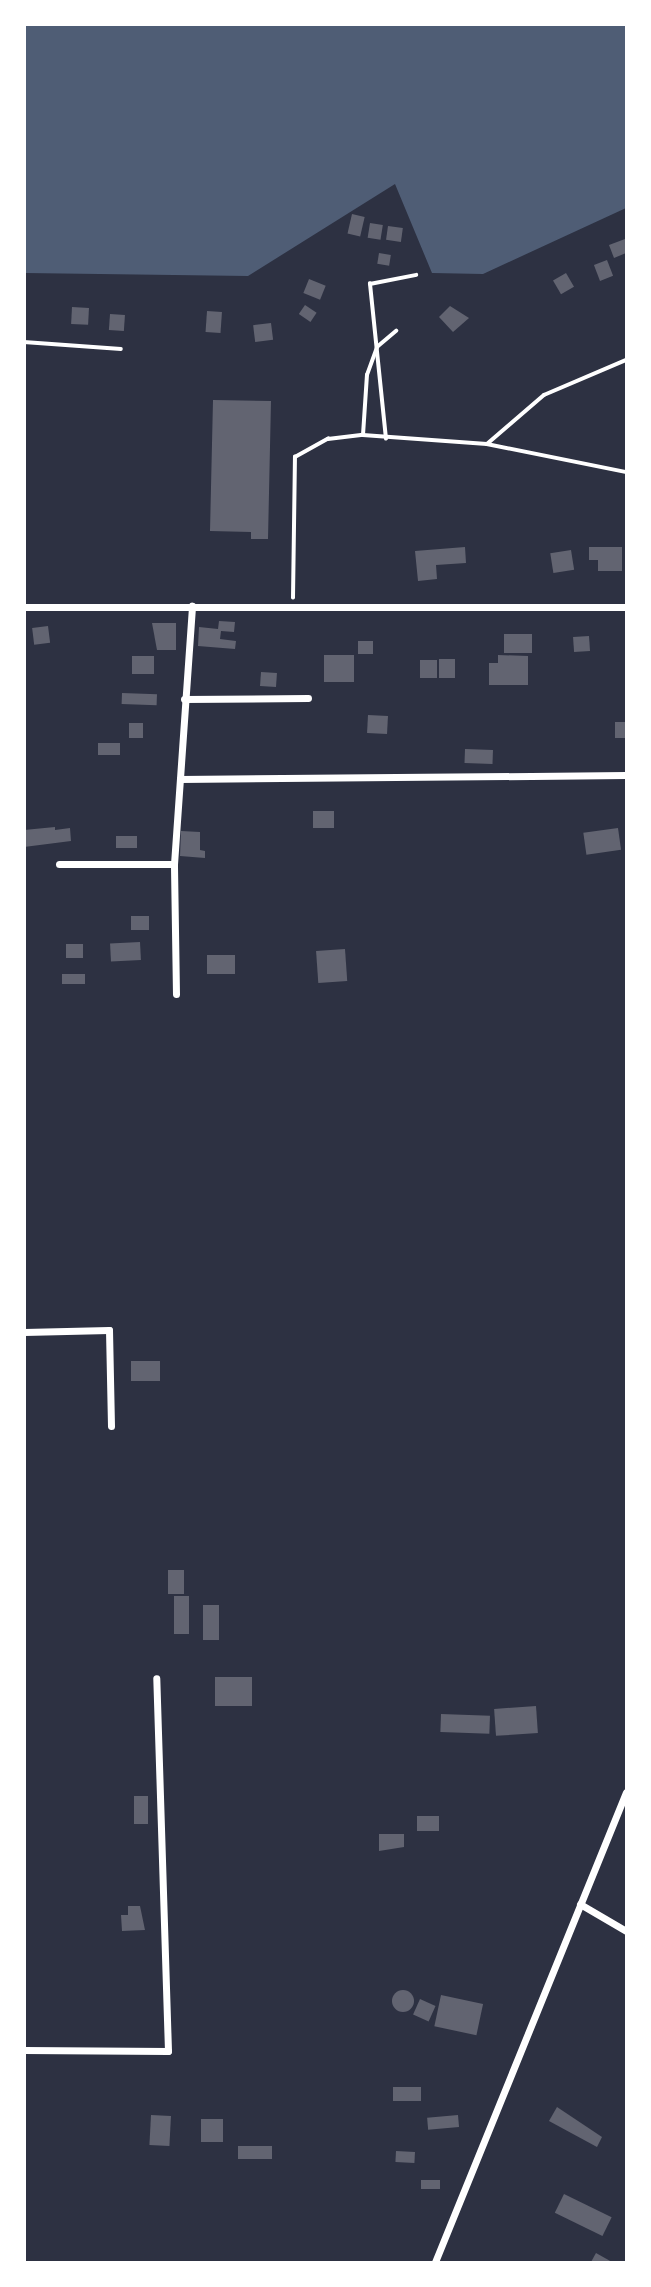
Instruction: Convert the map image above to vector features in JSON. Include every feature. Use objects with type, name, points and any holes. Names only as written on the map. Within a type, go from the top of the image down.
[{"type":"street","points":[[176,994],[174,864],[192,606]]},
{"type":"street","points":[[24,607],[626,607]]},
{"type":"street","points":[[184,699],[308,698]]},
{"type":"street","points":[[180,779],[626,775]]},
{"type":"street","points":[[59,864],[174,864]]},
{"type":"street","points":[[24,1332],[109,1331],[111,1426]]},
{"type":"street","points":[[24,2050],[168,2051],[156,1678]]},
{"type":"street","points":[[435,2263],[626,1792]]},
{"type":"street","points":[[580,1904],[626,1931]]},
{"type":"path","points":[[386,439],[370,284],[416,275]]},
{"type":"path","points":[[363,435],[366,375],[377,347],[396,331]]},
{"type":"path","points":[[24,342],[121,349]]},
{"type":"path","points":[[487,444],[544,396],[626,360]]},
{"type":"path","points":[[293,607],[295,457],[328,439],[363,435],[386,439],[487,444],[626,472]]},
{"type":"water","points":[[25,24],[626,25],[626,208],[483,274],[432,273],[395,184],[248,276],[25,273]]},
{"type":"building","points":[[352,214],[365,217],[360,236],[348,233]]},
{"type":"building","points":[[370,223],[383,225],[380,240],[368,238]]},
{"type":"building","points":[[388,226],[403,228],[401,242],[386,240]]},
{"type":"building","points":[[625,239],[626,253],[614,258],[609,245]]},
{"type":"building","points":[[379,253],[391,255],[389,266],[377,264]]},
{"type":"building","points":[[607,260],[613,276],[600,281],[594,265]]},
{"type":"building","points":[[566,273],[574,287],[561,294],[553,280]]},
{"type":"building","points":[[309,279],[326,286],[320,300],[303,293]]},
{"type":"building","points":[[305,305],[317,313],[310,322],[299,314]]},
{"type":"building","points":[[450,306],[469,318],[453,332],[439,317]]},
{"type":"building","points":[[72,307],[89,308],[88,325],[71,324]]},
{"type":"building","points":[[207,311],[222,312],[220,333],[206,332]]},
{"type":"building","points":[[110,314],[125,315],[124,331],[109,330]]},
{"type":"building","points":[[271,323],[273,340],[255,342],[253,325]]},
{"type":"building","points":[[213,400],[271,401],[268,539],[251,539],[251,532],[210,531]]},
{"type":"building","points":[[465,547],[466,563],[436,565],[437,579],[418,581],[415,551]]},
{"type":"building","points":[[589,547],[622,547],[622,571],[598,571],[598,560],[589,560]]},
{"type":"building","points":[[571,550],[574,570],[553,573],[550,553]]},
{"type":"building","points":[[219,621],[235,622],[234,632],[221,631],[220,639],[236,641],[235,649],[198,646],[199,627],[218,629]]},
{"type":"building","points":[[152,623],[176,623],[176,650],[157,650]]},
{"type":"building","points":[[48,626],[50,643],[34,645],[32,628]]},
{"type":"building","points":[[504,634],[532,634],[532,653],[504,653]]},
{"type":"building","points":[[589,636],[590,651],[574,652],[573,637]]},
{"type":"building","points":[[358,641],[373,641],[373,654],[358,654]]},
{"type":"building","points":[[324,655],[354,655],[354,682],[324,682]]},
{"type":"building","points":[[498,655],[528,656],[528,685],[489,685],[489,663],[498,663]]},
{"type":"building","points":[[132,656],[154,656],[154,674],[132,674]]},
{"type":"building","points":[[439,659],[455,659],[455,678],[439,678]]},
{"type":"building","points":[[420,660],[437,660],[437,678],[420,678]]},
{"type":"building","points":[[261,672],[277,673],[276,687],[260,686]]},
{"type":"building","points":[[122,693],[157,694],[157,705],[122,704]]},
{"type":"building","points":[[368,715],[388,716],[387,734],[367,733]]},
{"type":"building","points":[[615,722],[626,722],[626,738],[615,738]]},
{"type":"building","points":[[129,723],[143,723],[143,738],[129,738]]},
{"type":"building","points":[[98,743],[120,743],[120,755],[98,755]]},
{"type":"building","points":[[465,749],[493,750],[492,764],[465,763]]},
{"type":"building","points":[[313,811],[334,811],[334,828],[313,828]]},
{"type":"building","points":[[55,827],[55,830],[70,828],[71,841],[24,847],[24,830]]},
{"type":"building","points":[[618,828],[621,850],[586,855],[583,833]]},
{"type":"building","points":[[181,831],[200,832],[200,850],[205,851],[205,858],[180,856]]},
{"type":"building","points":[[116,836],[137,836],[137,848],[116,848]]},
{"type":"building","points":[[131,916],[149,916],[149,930],[131,930]]},
{"type":"building","points":[[140,942],[141,960],[111,962],[110,944]]},
{"type":"building","points":[[66,944],[83,944],[83,958],[66,958]]},
{"type":"building","points":[[345,949],[347,981],[318,983],[316,951]]},
{"type":"building","points":[[207,955],[235,955],[235,974],[207,974]]},
{"type":"building","points":[[62,974],[85,974],[85,984],[62,984]]},
{"type":"building","points":[[131,1361],[160,1361],[160,1381],[131,1381]]},
{"type":"building","points":[[168,1570],[184,1570],[184,1594],[168,1594]]},
{"type":"building","points":[[174,1596],[189,1596],[189,1634],[174,1634]]},
{"type":"building","points":[[203,1605],[219,1605],[219,1640],[203,1640]]},
{"type":"building","points":[[215,1677],[252,1677],[252,1706],[215,1706]]},
{"type":"building","points":[[536,1706],[538,1733],[496,1736],[494,1709]]},
{"type":"building","points":[[441,1714],[490,1716],[489,1734],[440,1732]]},
{"type":"building","points":[[134,1796],[148,1796],[148,1824],[134,1824]]},
{"type":"building","points":[[417,1816],[439,1816],[439,1831],[417,1831]]},
{"type":"building","points":[[379,1834],[404,1834],[404,1847],[379,1851]]},
{"type":"building","points":[[128,1906],[140,1906],[145,1930],[122,1931],[121,1915],[128,1915]]},
{"type":"building","points":[[403,1990],[411,1993],[414,2001],[411,2009],[403,2012],[395,2009],[392,2001],[395,1993]]},
{"type":"building","points":[[441,1995],[483,2004],[476,2035],[434,2026]]},
{"type":"building","points":[[420,1999],[436,2006],[429,2021],[413,2015]]},
{"type":"building","points":[[393,2087],[421,2087],[421,2101],[393,2101]]},
{"type":"building","points":[[557,2107],[602,2137],[597,2147],[549,2121]]},
{"type":"building","points":[[151,2115],[171,2116],[169,2146],[149,2145]]},
{"type":"building","points":[[458,2115],[459,2127],[428,2130],[427,2118]]},
{"type":"building","points":[[201,2119],[223,2119],[223,2142],[201,2142]]},
{"type":"building","points":[[238,2146],[272,2146],[272,2159],[238,2159]]},
{"type":"building","points":[[396,2151],[415,2152],[414,2163],[395,2162]]},
{"type":"building","points":[[421,2180],[440,2180],[440,2189],[421,2189]]},
{"type":"building","points":[[564,2194],[612,2217],[602,2236],[555,2213]]},
{"type":"building","points":[[596,2253],[612,2262],[591,2262]]}]
